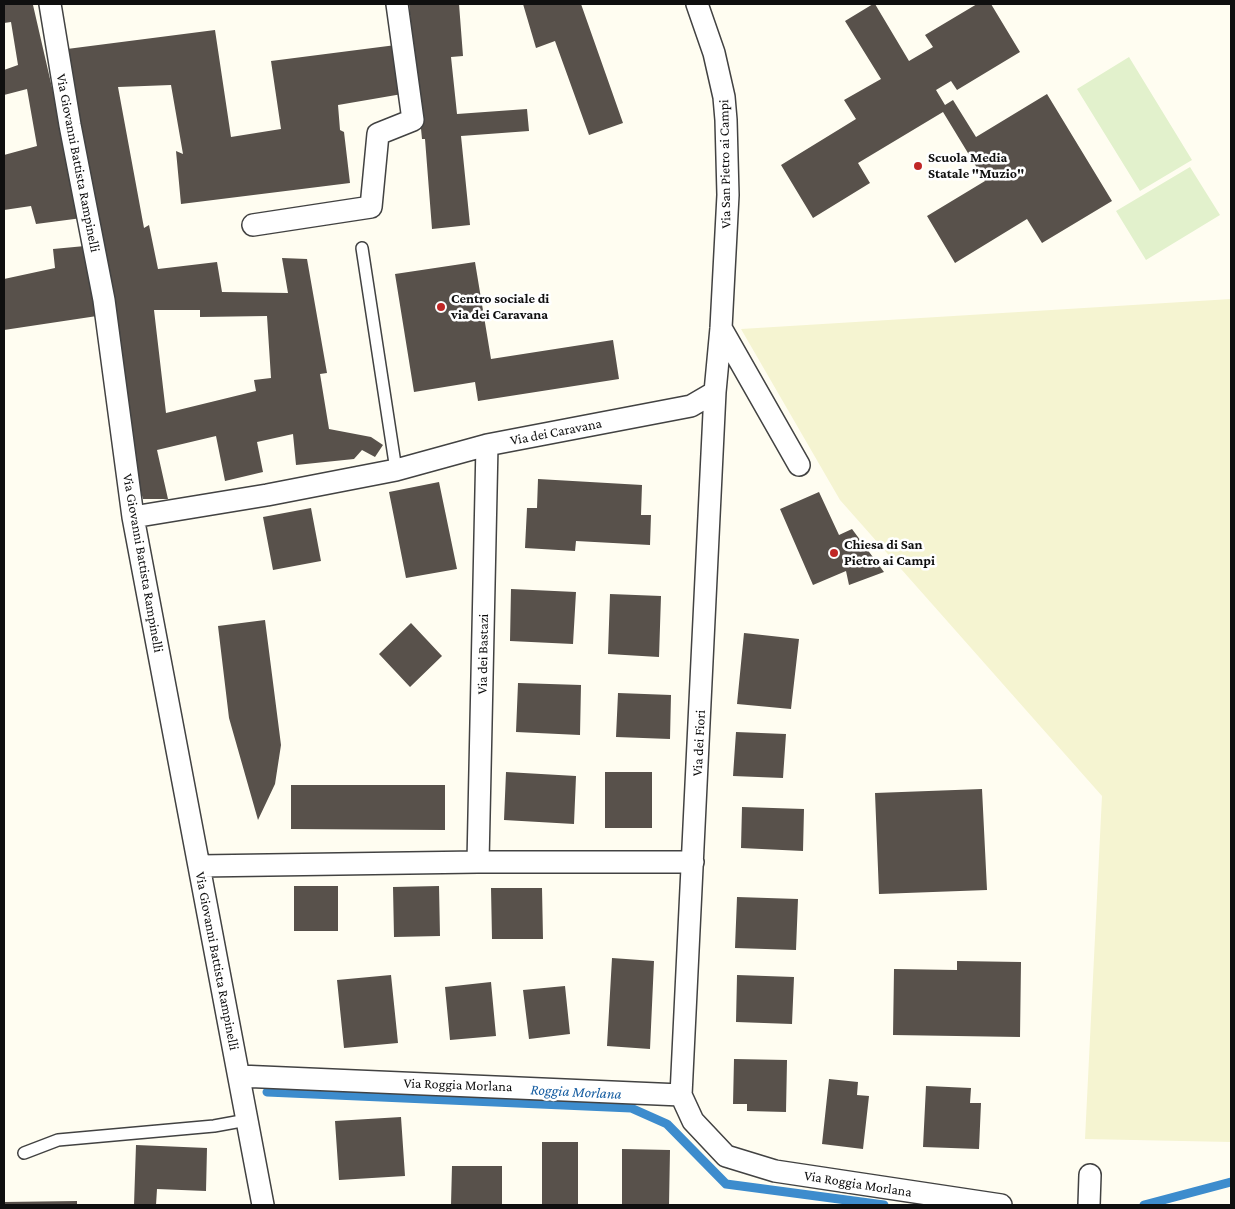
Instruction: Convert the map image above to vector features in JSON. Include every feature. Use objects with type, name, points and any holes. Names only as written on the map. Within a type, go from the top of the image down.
[{"type":"street","name":"Via Giovanni Battista Rampinelli","points":[[50,4],[70,125],[104,300],[133,517],[263,1205]]},
{"type":"street","points":[[253,225],[371,207],[378,134],[412,120],[397,4]]},
{"type":"street","name":"Via San Pietro ai Campi","points":[[697,4],[714,53],[724,97],[726,120],[728,195],[721,328],[715,392]]},
{"type":"street","points":[[721,328],[799,465]]},
{"type":"street","name":"Via dei Caravana","points":[[133,517],[267,495],[396,470],[487,445],[691,406],[715,392]]},
{"type":"street","name":"Via dei Fiori","points":[[681,1095],[715,392]]},
{"type":"street","name":"Via dei Bastazi","points":[[478,862],[487,445]]},
{"type":"street","points":[[198,866],[478,862],[693,862]]},
{"type":"street","name":"Via Roggia Morlana","points":[[239,1076],[681,1095],[693,1121],[726,1156],[774,1171],[1001,1205]]},
{"type":"street","points":[[1089,1205],[1090,1175]]},
{"type":"lane","points":[[362,248],[396,470]]},
{"type":"lane","points":[[24,1153],[58,1140],[214,1126],[247,1120]]},
{"type":"green space","points":[[1129,57],[1192,160],[1140,191],[1077,89]]},
{"type":"green space","points":[[1190,167],[1220,215],[1146,260],[1116,211]]},
{"type":"green space","points":[[1231,299],[1231,1142],[1085,1139],[1102,796],[840,500],[741,329]]},
{"type":"building","points":[[4,4],[33,5],[82,218],[36,224],[31,206],[4,210],[4,155],[37,146],[27,89],[4,95],[4,70],[18,65],[11,22],[4,23]]},
{"type":"building","points":[[409,4],[459,4],[463,56],[451,57],[457,114],[527,109],[529,131],[461,136],[470,225],[432,229],[425,139],[422,139]]},
{"type":"building","points":[[523,4],[581,4],[623,123],[589,135],[555,41],[536,48]]},
{"type":"building","points":[[875,4],[909,61],[933,47],[925,35],[977,4],[991,4],[1020,52],[957,90],[951,81],[936,90],[945,105],[953,100],[976,137],[1047,94],[1112,201],[1042,243],[1027,219],[955,263],[927,216],[985,181],[943,112],[858,163],[870,183],[813,218],[781,165],[856,119],[844,100],[881,79],[845,21]]},
{"type":"building","points":[[215,30],[231,137],[281,129],[271,61],[396,45],[402,94],[338,105],[340,130],[344,132],[350,183],[181,204],[176,151],[183,154],[171,85],[118,87],[144,228],[149,225],[158,269],[217,262],[222,292],[288,293],[282,258],[307,259],[327,373],[320,374],[329,429],[371,437],[383,445],[375,457],[362,450],[354,459],[296,465],[293,434],[257,442],[263,472],[225,481],[216,436],[157,450],[168,499],[143,499],[130,454],[112,290],[104,244],[73,106],[67,49]],"holes":[[[154,310],[200,310],[200,317],[267,316],[271,378],[254,380],[256,391],[166,413]]]},
{"type":"building","points":[[85,246],[97,316],[4,330],[4,279],[55,268],[53,249]]},
{"type":"building","name":"Centro sociale di via dei Caravana","points":[[475,262],[491,359],[613,340],[619,379],[478,401],[475,382],[414,392],[395,274]]},
{"type":"building","points":[[538,479],[642,485],[641,515],[651,515],[650,545],[576,541],[575,551],[525,548],[527,508],[537,508]]},
{"type":"building","points":[[439,482],[457,569],[406,578],[389,492]]},
{"type":"building","name":"Chiesa di San Pietro ai Campi","points":[[819,492],[839,535],[852,529],[884,572],[849,585],[846,571],[813,585],[780,509]]},
{"type":"building","points":[[311,508],[321,561],[273,570],[263,517]]},
{"type":"building","points":[[511,589],[576,592],[573,644],[510,641]]},
{"type":"building","points":[[610,594],[661,596],[659,657],[608,654]]},
{"type":"building","points":[[265,620],[281,745],[275,784],[258,820],[229,718],[218,626]]},
{"type":"building","points":[[411,623],[442,656],[410,687],[379,654]]},
{"type":"building","points":[[744,633],[799,639],[791,709],[737,704]]},
{"type":"building","points":[[518,683],[581,685],[580,735],[516,732]]},
{"type":"building","points":[[618,693],[671,695],[670,739],[616,737]]},
{"type":"building","points":[[736,732],[786,734],[783,778],[733,776]]},
{"type":"building","points":[[506,772],[576,776],[574,824],[504,820]]},
{"type":"building","points":[[605,772],[652,772],[652,828],[605,828]]},
{"type":"building","points":[[291,785],[445,785],[445,830],[291,829]]},
{"type":"building","points":[[982,789],[987,890],[879,894],[875,793]]},
{"type":"building","points":[[742,807],[804,809],[803,851],[741,848]]},
{"type":"building","points":[[294,886],[338,886],[338,931],[294,931]]},
{"type":"building","points":[[439,886],[440,936],[394,937],[393,887]]},
{"type":"building","points":[[491,888],[542,888],[543,939],[492,939]]},
{"type":"building","points":[[737,897],[798,899],[796,950],[735,948]]},
{"type":"building","points":[[612,958],[654,961],[650,1049],[607,1046]]},
{"type":"building","points":[[957,961],[1021,962],[1020,1037],[893,1035],[894,969],[957,970]]},
{"type":"building","points":[[391,975],[398,1043],[344,1048],[337,980]]},
{"type":"building","points":[[737,975],[794,977],[792,1024],[736,1022]]},
{"type":"building","points":[[491,982],[496,1036],[450,1040],[445,987]]},
{"type":"building","points":[[565,986],[570,1034],[529,1039],[523,990]]},
{"type":"building","points":[[734,1059],[787,1060],[786,1112],[747,1111],[747,1104],[733,1104]]},
{"type":"building","points":[[829,1079],[858,1082],[857,1095],[869,1096],[863,1149],[822,1144]]},
{"type":"building","points":[[926,1086],[971,1088],[970,1103],[981,1103],[979,1149],[923,1147]]},
{"type":"building","points":[[401,1117],[405,1176],[339,1180],[335,1121]]},
{"type":"building","points":[[542,1142],[578,1142],[578,1205],[542,1205]]},
{"type":"building","points":[[136,1145],[207,1148],[206,1191],[157,1189],[156,1205],[134,1205]]},
{"type":"building","points":[[622,1149],[670,1150],[669,1205],[622,1205]]},
{"type":"building","points":[[452,1166],[502,1166],[502,1205],[451,1205]]},
{"type":"building","points":[[77,1201],[77,1205],[4,1205],[4,1202]]},
{"type":"waterway","name":"Roggia Morlana","points":[[267,1092],[631,1108],[667,1124],[726,1184],[884,1205]]},
{"type":"waterway","name":"Roggia Morlana","points":[[1144,1205],[1231,1182]]},
{"type":"place","name":"Scuola Media Statale \"Muzio\"","points":[[918,166]]},
{"type":"place","name":"Centro sociale di via dei Caravana","points":[[441,307]]},
{"type":"place","name":"Chiesa di San Pietro ai Campi","points":[[834,553]]}]
